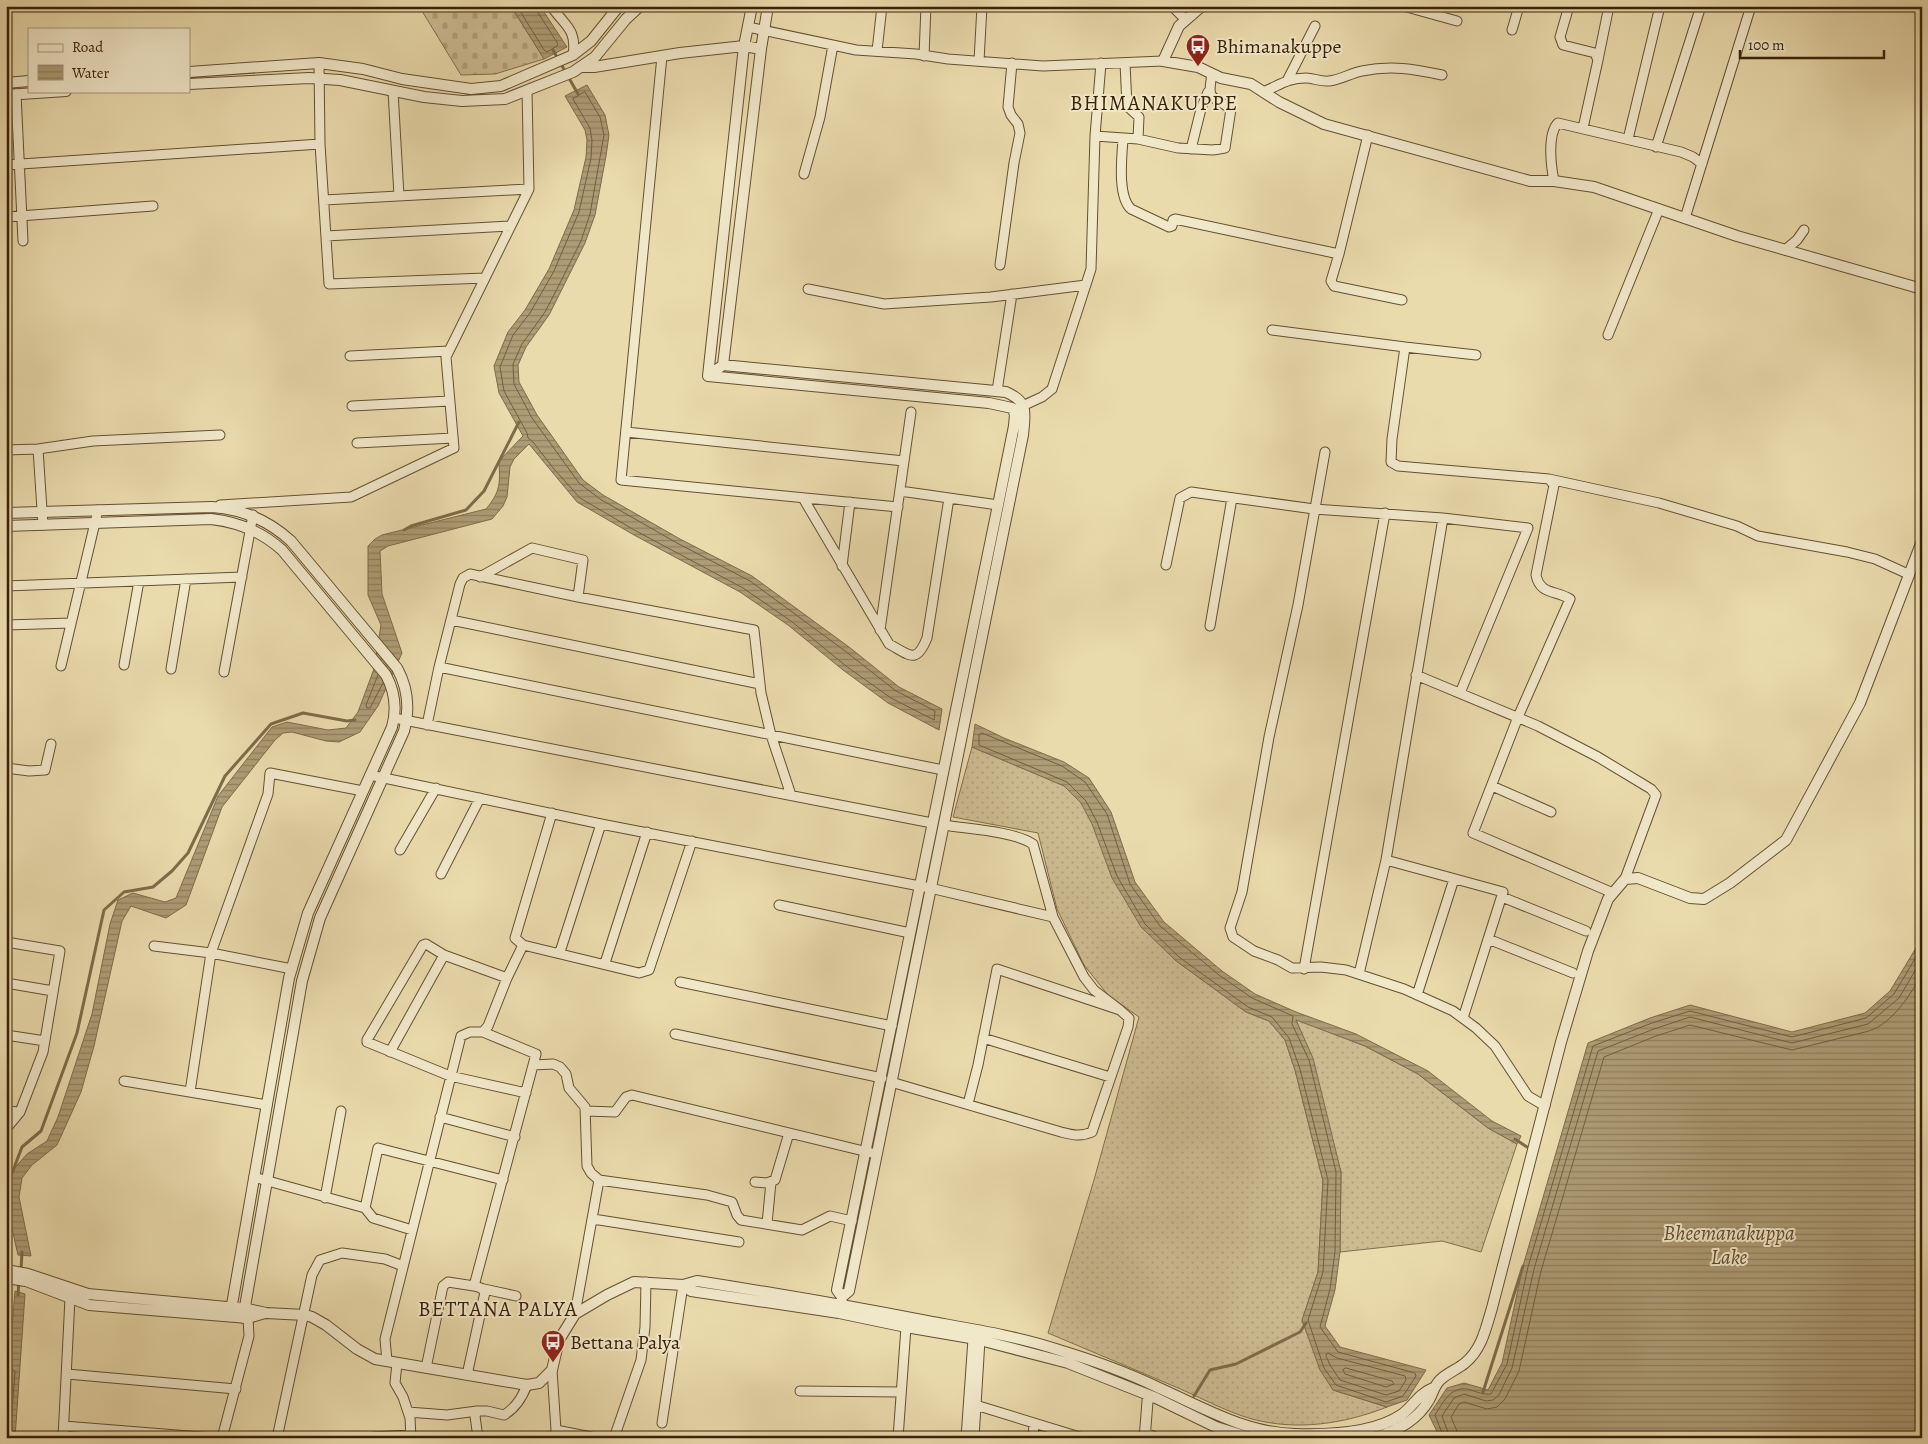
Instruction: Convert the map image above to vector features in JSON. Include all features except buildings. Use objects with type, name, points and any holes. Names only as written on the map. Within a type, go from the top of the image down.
[{"type":"street","points":[[551,6],[572,31],[575,41],[573,55],[580,67]]},
{"type":"street","points":[[190,72],[320,63],[471,89],[501,86],[573,55],[591,41],[619,6]]},
{"type":"street","points":[[190,84],[320,78],[340,80],[424,97],[462,101],[505,99],[563,76],[580,67],[594,57],[640,6]]},
{"type":"street","points":[[708,376],[744,46],[752,6]]},
{"type":"street","points":[[723,365],[760,49],[768,6]]},
{"type":"street","points":[[877,51],[882,6]]},
{"type":"street","points":[[924,56],[926,6]]},
{"type":"street","points":[[979,61],[982,6]]},
{"type":"street","points":[[1172,6],[1186,20]]},
{"type":"street","points":[[1163,61],[1179,26],[1202,6]]},
{"type":"street","points":[[1403,6],[1457,21]]},
{"type":"street","points":[[1512,30],[1519,6]]},
{"type":"street","points":[[1569,6],[1560,37],[1562,45],[1595,53],[1598,60]]},
{"type":"street","points":[[1583,128],[1609,6]]},
{"type":"street","points":[[1628,140],[1660,6]]},
{"type":"street","points":[[1656,147],[1701,6]]},
{"type":"street","points":[[1685,218],[1751,6]]},
{"type":"street","points":[[1263,92],[1282,84],[1288,79],[1315,26]]},
{"type":"street","points":[[748,27],[856,50],[1012,64],[1043,66],[1163,61],[1198,67],[1221,78],[1250,84],[1279,102],[1324,124],[1530,181],[1554,181],[1594,187],[1785,250],[1922,289]]},
{"type":"street","points":[[804,174],[820,117],[833,45]]},
{"type":"street","points":[[580,67],[594,67],[744,46],[760,49]]},
{"type":"street","points":[[662,56],[621,480],[898,507]]},
{"type":"street","points":[[320,63],[320,144],[329,284],[485,278]]},
{"type":"street","points":[[1013,410],[1042,397],[1052,389],[1091,269],[1095,136],[1101,63]]},
{"type":"street","points":[[1125,63],[1127,106],[1139,117],[1138,139]]},
{"type":"street","points":[[1000,265],[1011,183],[1020,134],[1018,124],[1011,115],[1008,106],[1012,64]]},
{"type":"street","points":[[1288,79],[1309,78],[1328,81],[1361,71],[1383,68],[1409,68],[1442,75]]},
{"type":"street","points":[[1191,149],[1212,74]]},
{"type":"street","points":[[6,83],[28,81]]},
{"type":"street","points":[[6,513],[200,506],[351,497],[454,448],[446,357],[529,189],[527,90]]},
{"type":"street","points":[[393,91],[399,196]]},
{"type":"street","points":[[23,241],[19,164],[11,95],[52,92]]},
{"type":"street","points":[[1095,136],[1138,139],[1178,148],[1216,150],[1226,147],[1231,109],[1210,96],[1208,92]]},
{"type":"street","points":[[1554,181],[1551,165],[1554,128],[1558,123],[1681,152],[1693,157],[1702,164]]},
{"type":"street","points":[[1368,135],[1340,254],[1331,281],[1332,284],[1402,300]]},
{"type":"street","points":[[1122,139],[1122,183],[1128,205],[1168,228],[1172,226],[1175,218],[1340,254]]},
{"type":"street","points":[[6,165],[320,144]]},
{"type":"street","points":[[324,200],[529,189]]},
{"type":"street","points":[[6,217],[153,206]]},
{"type":"street","points":[[1608,335],[1659,209]]},
{"type":"street","points":[[326,236],[510,226]]},
{"type":"street","points":[[1785,250],[1797,240],[1804,230]]},
{"type":"street","points":[[808,289],[884,304],[991,297],[1086,285]]},
{"type":"street","points":[[997,391],[1012,294]]},
{"type":"street","points":[[1272,330],[1476,355]]},
{"type":"street","points":[[1405,347],[1392,439],[1391,462],[1398,466],[1549,479],[1659,503],[1708,517],[1758,536],[1865,556],[1908,574]]},
{"type":"street","points":[[350,356],[449,351]]},
{"type":"street","points":[[708,376],[723,365],[997,391],[1006,392],[1017,397],[1024,406],[1023,435],[966,721],[944,825],[910,933],[892,1026],[886,1080]]},
{"type":"street","points":[[708,376],[989,403],[1006,406],[1013,410],[1015,414],[932,823],[925,887],[871,1153],[849,1291],[840,1305]]},
{"type":"street","points":[[352,406],[450,401]]},
{"type":"street","points":[[880,630],[911,412]]},
{"type":"street","points":[[626,432],[904,461]]},
{"type":"street","points":[[6,450],[38,449],[93,441],[220,435]]},
{"type":"street","points":[[357,443],[453,438]]},
{"type":"street","points":[[38,449],[42,525]]},
{"type":"street","points":[[1326,452],[1314,509],[1298,605],[1268,737],[1242,892],[1230,928],[1233,937],[1254,951],[1278,960],[1292,968],[1338,968],[1404,989],[1453,1011],[1476,1028],[1495,1046],[1528,1096],[1545,1106]]},
{"type":"street","points":[[1549,479],[1554,485],[1536,575],[1538,582],[1546,591],[1564,595],[1570,599],[1518,718],[1473,833],[1613,893]]},
{"type":"street","points":[[900,491],[998,505]]},
{"type":"street","points":[[1166,565],[1180,498],[1191,492],[1314,509],[1443,518],[1528,528],[1460,693]]},
{"type":"street","points":[[804,498],[842,567],[889,644],[909,655],[916,655],[921,652],[927,638],[949,498]]},
{"type":"street","points":[[1210,626],[1232,498]]},
{"type":"street","points":[[842,567],[850,502]]},
{"type":"street","points":[[200,506],[234,509],[275,527],[291,542],[401,674],[408,697],[407,720],[404,731],[320,918],[302,981],[245,1315],[249,1336],[222,1438]]},
{"type":"street","points":[[61,666],[98,510]]},
{"type":"street","points":[[1304,968],[1385,513]]},
{"type":"street","points":[[224,672],[253,516]]},
{"type":"street","points":[[1359,974],[1386,860],[1443,518]]},
{"type":"street","points":[[6,526],[211,519],[231,522],[250,528],[282,550],[386,675],[395,699],[392,727],[308,913],[292,969],[231,1312]]},
{"type":"street","points":[[1625,879],[1638,878],[1690,898],[1704,899],[1786,840],[1860,704],[1922,541]]},
{"type":"street","points":[[480,576],[532,548],[583,560],[578,597]]},
{"type":"street","points":[[427,725],[439,667],[460,584],[463,578],[470,574],[578,597],[754,630],[760,684],[771,735],[791,796]]},
{"type":"street","points":[[6,586],[242,577]]},
{"type":"street","points":[[170,669],[186,579]]},
{"type":"street","points":[[124,665],[139,581]]},
{"type":"street","points":[[451,620],[760,684]]},
{"type":"street","points":[[6,624],[71,623]]},
{"type":"street","points":[[439,667],[943,770]]},
{"type":"street","points":[[1372,1438],[1394,1432],[1410,1420],[1424,1407],[1433,1388],[1441,1379],[1464,1364],[1473,1356],[1480,1345],[1492,1308],[1561,1042],[1588,951],[1608,899],[1625,879],[1656,795],[1651,789],[1598,757],[1518,718],[1416,675]]},
{"type":"street","points":[[394,718],[932,823]]},
{"type":"street","points":[[6,768],[29,771],[45,770],[51,744]]},
{"type":"street","points":[[190,1092],[211,953],[268,794],[270,772],[363,791]]},
{"type":"street","points":[[370,775],[601,824],[925,887],[1053,917]]},
{"type":"street","points":[[1492,786],[1551,812]]},
{"type":"street","points":[[400,850],[436,788]]},
{"type":"street","points":[[441,874],[480,798]]},
{"type":"street","points":[[552,813],[515,938],[523,945],[560,952],[639,973],[649,970],[692,841]]},
{"type":"street","points":[[560,952],[601,824]]},
{"type":"street","points":[[675,1034],[886,1080],[1076,1136],[1092,1132],[1128,1027],[1129,1018],[1089,984],[1053,917],[1033,844],[1026,839],[1006,834],[944,825]]},
{"type":"street","points":[[605,964],[647,832]]},
{"type":"street","points":[[1386,860],[1503,892],[1463,1018]]},
{"type":"street","points":[[1417,995],[1454,879]]},
{"type":"street","points":[[1502,897],[1586,931]]},
{"type":"street","points":[[779,905],[910,933]]},
{"type":"street","points":[[1488,939],[1573,972]]},
{"type":"street","points":[[6,942],[60,951],[43,1052],[20,1112],[6,1129]]},
{"type":"street","points":[[507,978],[444,955],[426,944],[423,945],[367,1040],[369,1044],[450,1076],[526,1093]]},
{"type":"street","points":[[483,1032],[488,1026],[507,978],[523,945]]},
{"type":"street","points":[[154,946],[211,953],[292,969]]},
{"type":"street","points":[[390,1052],[444,955]]},
{"type":"street","points":[[968,1104],[997,969],[1120,1010]]},
{"type":"street","points":[[680,982],[892,1026]]},
{"type":"street","points":[[6,983],[53,991]]},
{"type":"street","points":[[373,1437],[411,1436],[408,1412],[403,1396],[395,1383],[392,1362],[385,1339],[461,1036],[470,1032],[483,1032],[536,1054],[474,1286]]},
{"type":"street","points":[[6,1035],[44,1041]]},
{"type":"street","points":[[983,1038],[1110,1077]]},
{"type":"street","points":[[533,1065],[553,1064],[560,1066],[566,1074],[568,1086],[585,1107],[587,1166],[591,1173],[599,1180],[707,1195],[732,1202],[741,1220],[802,1230],[830,1216],[852,1221]]},
{"type":"street","points":[[124,1081],[267,1105]]},
{"type":"street","points":[[586,1111],[615,1112],[626,1097],[632,1095],[871,1153]]},
{"type":"street","points":[[6,1111],[20,1112]]},
{"type":"street","points":[[325,1198],[341,1111]]},
{"type":"street","points":[[440,1117],[515,1137]]},
{"type":"street","points":[[755,1182],[771,1182],[775,1180],[789,1133]]},
{"type":"street","points":[[364,1208],[378,1148],[503,1180]]},
{"type":"street","points":[[840,1305],[837,1290],[852,1221],[871,1153]]},
{"type":"street","points":[[254,1177],[364,1208],[373,1218],[412,1230]]},
{"type":"street","points":[[596,1438],[555,1434],[552,1370],[559,1340],[575,1314],[599,1180]]},
{"type":"street","points":[[767,1224],[771,1182]]},
{"type":"street","points":[[593,1219],[739,1242]]},
{"type":"street","points":[[277,1438],[312,1275],[320,1260],[342,1254],[385,1259],[402,1266]]},
{"type":"street","points":[[10,1275],[27,1278],[86,1299]]},
{"type":"street","points":[[27,1278],[70,1298],[231,1312],[245,1315],[266,1313],[305,1314],[326,1325],[357,1349],[375,1359],[426,1368],[527,1384],[539,1383],[552,1370]]},
{"type":"street","points":[[575,1314],[634,1282],[683,1285],[698,1281],[840,1305],[986,1332],[1057,1349],[1157,1386],[1205,1410],[1267,1432],[1326,1434],[1377,1426],[1402,1414],[1423,1393],[1433,1388]]},
{"type":"street","points":[[426,1368],[443,1286],[448,1282],[516,1296]]},
{"type":"street","points":[[614,1438],[641,1360],[645,1327],[646,1282]]},
{"type":"street","points":[[662,1423],[683,1285]]},
{"type":"street","points":[[467,1374],[484,1289]]},
{"type":"street","points":[[63,1438],[70,1298]]},
{"type":"street","points":[[840,1305],[906,1327],[977,1340],[1068,1362],[1148,1395],[1216,1427],[1251,1438]]},
{"type":"street","points":[[898,1438],[906,1327]]},
{"type":"street","points":[[966,1438],[972,1404],[977,1340]]},
{"type":"street","points":[[66,1374],[236,1389]]},
{"type":"street","points":[[408,1412],[447,1415],[487,1411],[504,1415],[513,1410],[523,1395],[527,1384]]},
{"type":"street","points":[[800,1391],[901,1392]]},
{"type":"street","points":[[1148,1395],[1145,1433],[1156,1438]]},
{"type":"street","points":[[972,1404],[1083,1438]]},
{"type":"street","points":[[972,1404],[974,1438]]},
{"type":"street","points":[[477,1411],[475,1416],[478,1438]]},
{"type":"street","points":[[1033,1438],[1034,1423]]},
{"type":"street","points":[[64,1426],[214,1438]]},
{"type":"green space","points":[[419,6],[511,6],[544,59],[495,74],[461,75]]},
{"type":"green space","points":[[972,747],[1063,785],[1081,803],[1175,960],[1246,1012],[1269,1021],[1285,1040],[1295,1070],[1323,1181],[1318,1272],[1302,1321],[1333,1390],[1387,1407],[1354,1418],[1320,1424],[1286,1425],[1269,1423],[1221,1408],[1181,1389],[1048,1333],[1094,1180],[1139,1017],[1108,995],[1084,965],[1057,909],[1038,833],[953,817]]},
{"type":"green space","points":[[1296,1019],[1365,1046],[1418,1074],[1488,1128],[1517,1144],[1481,1252],[1442,1241],[1340,1252],[1341,1172]]},
{"type":"water","points":[[511,6],[540,6],[567,47],[544,59]]},
{"type":"water","points":[[587,85],[605,115],[609,135],[606,156],[595,215],[585,243],[549,315],[526,347],[518,365],[519,382],[537,415],[583,480],[603,495],[680,539],[752,576],[849,647],[899,687],[942,709],[939,730],[888,703],[843,670],[788,625],[740,592],[577,502],[529,444],[514,459],[510,467],[507,497],[503,506],[492,519],[388,546],[380,551],[382,594],[402,653],[378,706],[360,732],[339,742],[326,741],[292,732],[283,733],[275,740],[222,807],[186,905],[166,918],[131,906],[122,921],[94,1046],[81,1092],[57,1145],[32,1165],[22,1178],[19,1197],[31,1256],[18,1255],[8,1211],[8,1191],[13,1170],[27,1154],[47,1141],[58,1117],[92,1014],[110,924],[118,900],[133,893],[165,902],[176,898],[218,796],[272,727],[287,722],[328,730],[346,728],[358,712],[374,669],[381,625],[368,595],[368,546],[382,535],[486,509],[497,492],[499,461],[523,436],[499,393],[494,366],[508,332],[525,310],[549,269],[574,210],[586,157],[587,140],[585,130],[565,96]]},
{"type":"water","points":[[975,724],[1064,762],[1089,778],[1111,812],[1135,882],[1164,922],[1222,971],[1255,994],[1296,1012],[1356,1034],[1428,1071],[1492,1121],[1521,1136],[1517,1144],[1488,1128],[1418,1074],[1365,1046],[1296,1020],[1313,1058],[1341,1172],[1340,1252],[1335,1290],[1325,1326],[1340,1347],[1426,1370],[1407,1400],[1387,1407],[1333,1390],[1320,1370],[1302,1320],[1318,1272],[1323,1181],[1295,1070],[1285,1040],[1269,1021],[1246,1012],[1175,960],[1141,927],[1112,878],[1092,824],[1081,803],[1064,786],[972,747]]},
{"type":"water","name":"Bheemanakuppa Lake","points":[[1922,938],[1922,1438],[1440,1438],[1429,1415],[1447,1388],[1464,1383],[1488,1390],[1502,1363],[1523,1266],[1588,1043],[1650,1018],[1690,1005],[1792,1032],[1865,1013],[1890,991]]},
{"type":"water","points":[[15,1291],[25,1294],[15,1438],[6,1438],[6,1398]]},
{"type":"waterway","points":[[553,50],[578,94]]},
{"type":"waterway","points":[[404,530],[411,526],[466,510],[484,491],[519,422]]},
{"type":"waterway","points":[[10,1186],[9,1181],[22,1147],[41,1131],[77,1033],[104,910],[124,892],[153,887],[172,871],[188,853],[225,776],[271,724],[303,713],[347,721],[355,720]]},
{"type":"waterway","points":[[1515,1139],[1527,1147]]},
{"type":"waterway","points":[[21,1270],[22,1252]]},
{"type":"waterway","points":[[1483,1392],[1523,1266]]},
{"type":"waterway","points":[[18,1295],[19,1281]]},
{"type":"waterway","points":[[1194,1396],[1210,1370],[1236,1364],[1300,1332],[1306,1323]]},
{"type":"place","name":"Bhimanakuppe","points":[[1198,67]]},
{"type":"place","name":"Bettana Palya","points":[[553,1363]]},
{"type":"district","name":"BHIMANAKUPPE","points":[[1154,103]]},
{"type":"district","name":"BETTANA PALYA","points":[[498,1309]]}]
